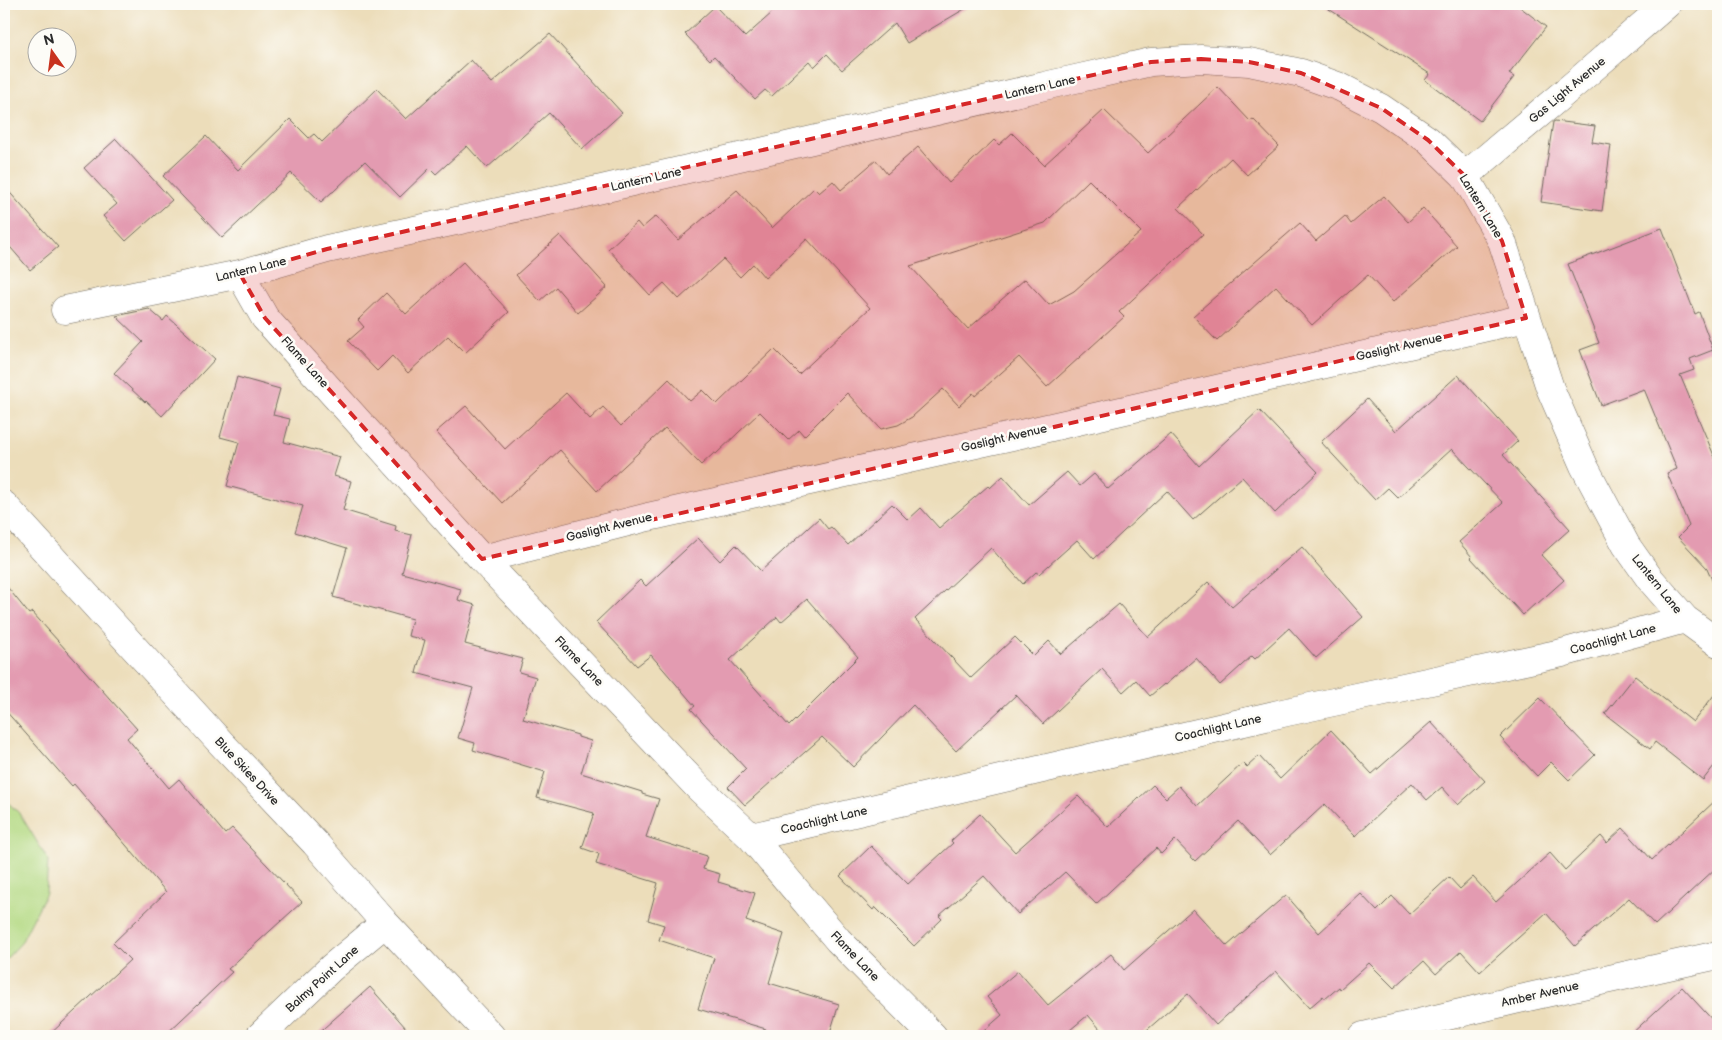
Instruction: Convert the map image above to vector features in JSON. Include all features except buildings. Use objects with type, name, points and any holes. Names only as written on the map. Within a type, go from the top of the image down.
[{"type":"street","name":"Gas Light Avenue","points":[[1466,176],[1667,4]]},
{"type":"street","name":"Lantern Lane","points":[[65,310],[240,274],[328,249],[576,195],[1151,62],[1201,59],[1249,62],[1301,73],[1340,87],[1381,108],[1428,140],[1466,176],[1502,241],[1550,388],[1584,466],[1626,545],[1650,579],[1685,619],[1718,643]]},
{"type":"street","name":"Flame Lane","points":[[240,274],[265,318],[482,559],[698,787],[751,837],[838,940],[933,1036]]},
{"type":"street","name":"Gaslight Avenue","points":[[482,559],[648,518],[1526,318]]},
{"type":"street","name":"Blue Skies Drive","points":[[4,506],[491,1036]]},
{"type":"street","name":"Coachlight Lane","points":[[751,837],[1287,712],[1562,653],[1685,619]]},
{"type":"street","name":"Balmy Point Lane","points":[[260,1036],[331,968],[385,922]]},
{"type":"street","name":"Amber Avenue","points":[[1363,1036],[1718,955]]},
{"type":"highlighted area","points":[[1201,59],[1249,62],[1301,73],[1381,108],[1428,140],[1465,176],[1502,241],[1526,318],[482,559],[265,318],[240,274],[327,249],[1151,62]]},
{"type":"green space","points":[[4,799],[20,814],[48,860],[46,893],[21,943],[4,961]]}]
